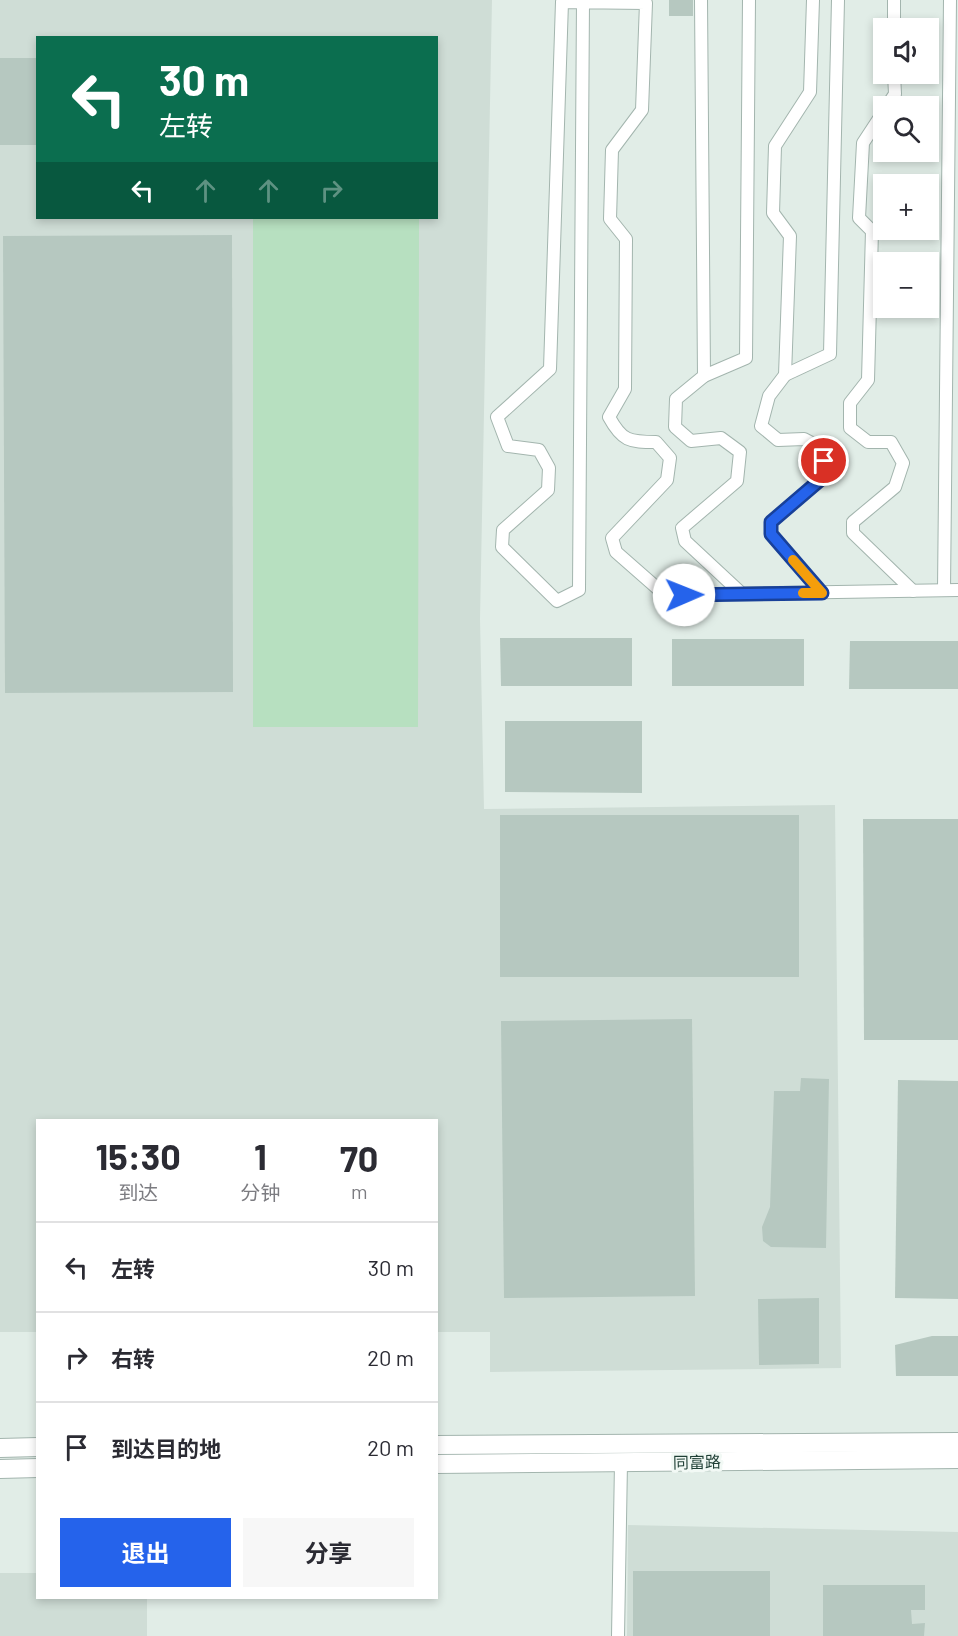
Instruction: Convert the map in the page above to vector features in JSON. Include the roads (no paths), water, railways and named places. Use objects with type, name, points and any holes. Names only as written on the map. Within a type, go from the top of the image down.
[{"type":"street","name":"同富路","points":[[438,1445],[958,1442]]},
{"type":"street","points":[[0,1448],[36,1447]]},
{"type":"street","name":"同富路","points":[[438,1464],[958,1460]]},
{"type":"street","points":[[0,1468],[36,1468]]},
{"type":"lane","points":[[701,0],[704,376]]},
{"type":"lane","points":[[742,594],[685,541],[682,528],[737,481],[740,452],[721,438],[691,441],[675,426],[676,399],[704,376],[746,358],[749,0]]},
{"type":"lane","points":[[785,375],[790,236],[773,213],[775,146],[810,92],[813,0]]},
{"type":"lane","points":[[822,593],[771,534],[771,522],[827,474],[821,448],[804,439],[778,440],[761,426],[769,396],[785,375],[830,354],[838,0]]},
{"type":"lane","points":[[894,0],[894,18]]},
{"type":"lane","points":[[944,590],[950,0]]},
{"type":"lane","points":[[583,1],[579,590],[557,601],[502,547],[503,530],[548,490],[549,468],[539,450],[508,446],[497,417],[550,369],[562,2],[583,1],[646,3],[642,110],[612,150],[610,219],[626,239],[625,389],[609,417],[619,435],[636,442],[656,442],[670,458],[667,480],[612,538],[616,552],[665,596],[958,590]]},
{"type":"lane","points":[[873,128],[863,143],[859,218],[872,231],[868,380],[850,403],[850,428],[868,442],[891,442],[903,463],[895,487],[853,522],[853,533],[914,591]]},
{"type":"lane","points":[[618,1636],[621,1463]]}]
